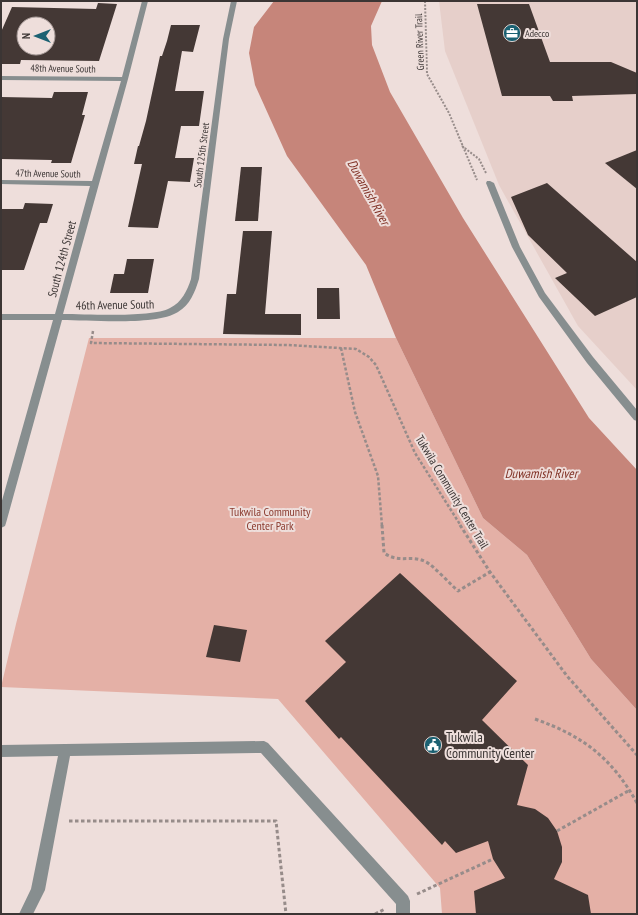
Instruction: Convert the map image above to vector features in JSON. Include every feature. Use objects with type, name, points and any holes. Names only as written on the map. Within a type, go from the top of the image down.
[{"type":"street","name":"South 124th Street","points":[[1,523],[5,497],[58,317],[94,184],[125,79],[145,1]]},
{"type":"street","name":"South 125th Street","points":[[179,308],[187,300],[195,279],[226,39],[234,1]]},
{"type":"street","name":"48th Avenue South","points":[[1,78],[125,79]]},
{"type":"street","name":"47th Avenue South","points":[[1,182],[94,184]]},
{"type":"street","points":[[490,183],[516,247],[542,295],[590,360],[637,417]]},
{"type":"street","name":"46th Avenue South","points":[[1,316],[161,316],[169,314],[179,308]]},
{"type":"street","points":[[1,751],[264,747],[403,901],[404,914]]},
{"type":"street","points":[[26,914],[38,890],[65,750]]},
{"type":"path","name":"Green River Trail","points":[[425,1],[427,74],[449,113],[461,146],[479,159],[490,183]]},
{"type":"path","name":"Tukwila Community Center Trail","points":[[96,317],[91,343],[288,345],[356,349],[370,358],[376,365],[415,453],[490,572],[567,676],[637,755]]},
{"type":"path","points":[[341,348],[355,412],[378,476],[384,553],[393,559],[415,559],[426,562],[458,591],[490,572]]},
{"type":"path","points":[[535,719],[557,726],[594,748],[611,764],[630,790],[637,803]]},
{"type":"path","points":[[557,831],[630,790]]},
{"type":"path","points":[[51,821],[276,821],[286,914]]},
{"type":"path","points":[[375,914],[493,859]]},
{"type":"shaded area","points":[[439,1],[637,1],[637,390],[578,326],[499,185],[445,51]]},
{"type":"green space","name":"Tukwila Community Center Park","points":[[89,338],[396,338],[483,518],[527,555],[591,659],[637,710],[637,914],[442,914],[440,888],[278,699],[1,687]]},
{"type":"water","name":"Duwamish River","points":[[274,1],[382,1],[371,26],[372,45],[390,92],[463,218],[589,418],[637,470],[637,710],[591,659],[527,555],[483,518],[396,338],[366,265],[287,156],[255,85],[249,53],[254,27]]},
{"type":"building","points":[[98,3],[117,4],[99,61],[21,60],[20,64],[1,64],[1,32],[12,7],[96,9]]},
{"type":"building","name":"Adecco","points":[[477,4],[529,4],[550,62],[611,62],[637,73],[637,94],[572,96],[573,101],[553,101],[550,96],[502,96]]},
{"type":"building","points":[[171,25],[200,25],[193,52],[182,51],[175,91],[204,91],[199,126],[181,126],[175,158],[194,158],[190,182],[168,181],[158,228],[128,227],[142,164],[134,164],[146,121],[160,56],[162,56]]},
{"type":"building","points":[[54,92],[88,92],[82,115],[85,115],[71,163],[51,163],[52,160],[1,159],[1,97],[52,98]]},
{"type":"building","points":[[637,150],[637,189],[605,163]]},
{"type":"building","points":[[241,167],[262,167],[258,221],[235,221]]},
{"type":"building","points":[[547,183],[637,262],[637,297],[595,316],[555,278],[567,273],[528,235],[511,197]]},
{"type":"building","points":[[25,203],[53,204],[47,223],[40,223],[24,270],[1,270],[1,209],[23,209]]},
{"type":"building","points":[[243,231],[272,231],[265,314],[301,314],[301,335],[223,334],[227,294],[236,294]]},
{"type":"building","points":[[127,259],[154,259],[148,293],[110,293],[114,274],[124,274]]},
{"type":"building","points":[[317,288],[339,288],[340,319],[317,319]]},
{"type":"building","name":"Tukwila Community Center","points":[[400,573],[517,681],[482,720],[528,765],[517,805],[535,809],[548,818],[557,831],[562,847],[562,862],[554,879],[588,895],[591,914],[476,914],[474,891],[505,878],[493,859],[488,841],[456,853],[445,841],[442,845],[341,737],[339,739],[305,701],[346,662],[325,641]]},
{"type":"building","points":[[214,625],[247,630],[240,662],[206,657]]},
{"type":"place","name":"Adecco","points":[[512,33]]},
{"type":"place","name":"Tukwila Community Center","points":[[433,745]]}]
